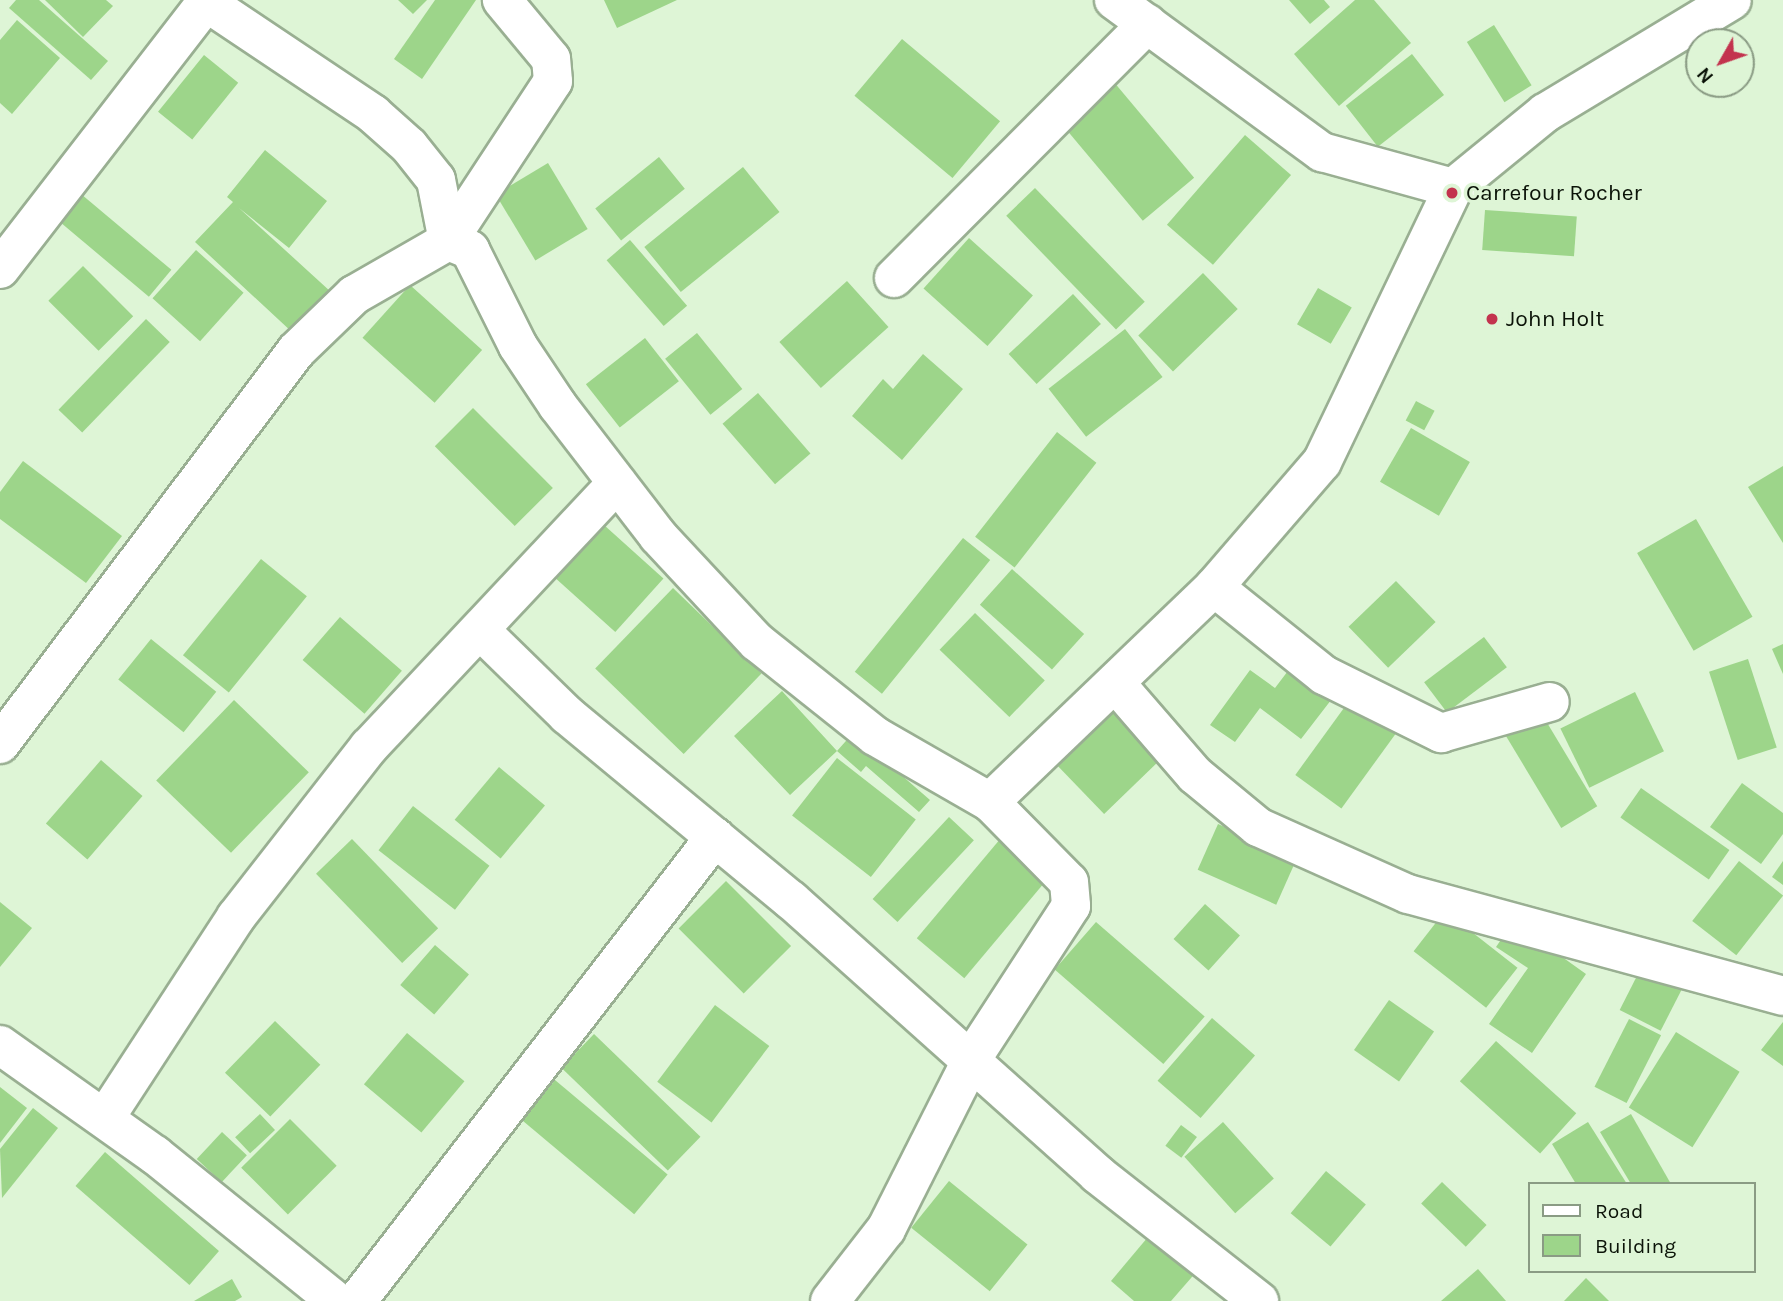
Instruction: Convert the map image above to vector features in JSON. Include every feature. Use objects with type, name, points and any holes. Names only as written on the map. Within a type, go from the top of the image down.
[{"type":"street","points":[[0,744],[296,351],[354,295],[448,241],[553,81],[551,59],[502,0]]},
{"type":"street","points":[[1114,0],[1322,152],[1453,188]]},
{"type":"street","points":[[990,802],[1116,685],[1214,587],[1322,462],[1453,188],[1545,113],[1732,0]]},
{"type":"street","points":[[0,269],[204,1],[373,114],[409,146],[436,180],[448,241]]},
{"type":"street","points":[[894,278],[1147,24]]},
{"type":"street","points":[[448,241],[470,250],[518,346],[617,483],[757,642],[875,736],[990,802],[1074,895],[973,1057],[886,1229],[830,1301]]},
{"type":"street","points":[[105,1118],[236,917],[369,747],[617,483]]},
{"type":"street","points":[[1214,587],[1324,675],[1441,733],[1550,702]]},
{"type":"street","points":[[480,630],[567,715],[715,836],[973,1057],[1097,1174],[1259,1301]]},
{"type":"street","points":[[1116,685],[1195,775],[1258,827],[1408,894],[1783,996]]},
{"type":"street","points":[[357,1301],[715,836]]},
{"type":"street","points":[[0,1045],[105,1118],[336,1301]]},
{"type":"building","points":[[16,0],[39,0],[108,61],[91,80],[9,8]]},
{"type":"building","points":[[45,0],[106,0],[113,6],[83,37]]},
{"type":"building","points":[[398,0],[427,0],[413,14]]},
{"type":"building","points":[[435,0],[476,0],[422,79],[394,59]]},
{"type":"building","points":[[604,0],[677,0],[617,28]]},
{"type":"building","points":[[1289,0],[1324,0],[1330,7],[1310,24]]},
{"type":"building","points":[[1355,0],[1374,0],[1411,43],[1339,106],[1294,54]]},
{"type":"building","points":[[17,20],[60,58],[12,114],[0,103],[0,40]]},
{"type":"building","points":[[1494,25],[1532,85],[1504,102],[1467,42]]},
{"type":"building","points":[[902,39],[1000,121],[952,178],[854,96]]},
{"type":"building","points":[[1412,54],[1444,95],[1378,147],[1346,106]]},
{"type":"building","points":[[204,55],[238,83],[192,139],[158,112]]},
{"type":"building","points":[[1108,75],[1194,178],[1143,221],[1057,118]]},
{"type":"building","points":[[1245,135],[1291,175],[1213,265],[1167,225]]},
{"type":"building","points":[[265,150],[327,201],[289,248],[239,208],[331,292],[293,333],[195,242],[233,202],[227,197]]},
{"type":"building","points":[[659,157],[685,189],[621,240],[595,209]]},
{"type":"building","points":[[548,163],[588,229],[535,260],[496,194]]},
{"type":"building","points":[[743,167],[780,212],[681,292],[644,247]]},
{"type":"building","points":[[1035,188],[1145,302],[1116,329],[1006,216]]},
{"type":"building","points":[[81,194],[171,270],[149,297],[59,221]]},
{"type":"building","points":[[1485,210],[1577,216],[1574,256],[1482,250]]},
{"type":"building","points":[[969,238],[1033,296],[987,346],[923,289]]},
{"type":"building","points":[[630,240],[687,306],[664,326],[607,260]]},
{"type":"building","points":[[196,250],[244,293],[200,341],[153,298]]},
{"type":"building","points":[[83,266],[133,316],[99,351],[48,301]]},
{"type":"building","points":[[1203,273],[1238,309],[1173,371],[1138,336]]},
{"type":"building","points":[[847,281],[888,327],[821,388],[779,342]]},
{"type":"building","points":[[410,285],[482,350],[435,403],[362,338]]},
{"type":"building","points":[[1318,288],[1352,308],[1331,344],[1297,324]]},
{"type":"building","points":[[1073,294],[1101,324],[1037,384],[1009,354]]},
{"type":"building","points":[[146,319],[170,342],[82,433],[58,410]]},
{"type":"building","points":[[1125,329],[1163,377],[1086,437],[1049,389]]},
{"type":"building","points":[[697,333],[742,389],[710,415],[665,359]]},
{"type":"building","points":[[645,338],[679,381],[620,428],[586,384]]},
{"type":"building","points":[[923,354],[963,389],[902,460],[852,416],[883,379],[893,389]]},
{"type":"building","points":[[758,393],[810,453],[775,484],[723,424]]},
{"type":"building","points":[[1416,401],[1435,411],[1424,430],[1406,420]]},
{"type":"building","points":[[473,408],[553,488],[515,526],[435,446]]},
{"type":"building","points":[[1411,428],[1470,462],[1439,516],[1380,482]]},
{"type":"building","points":[[1057,432],[1096,463],[1015,568],[975,537]]},
{"type":"building","points":[[23,461],[122,536],[86,583],[0,519],[0,492]]},
{"type":"building","points":[[1783,466],[1783,543],[1748,487]]},
{"type":"building","points":[[1696,519],[1752,617],[1694,651],[1637,553]]},
{"type":"building","points":[[604,525],[663,579],[615,632],[556,579]]},
{"type":"building","points":[[963,538],[990,560],[882,694],[855,672]]},
{"type":"building","points":[[261,559],[307,596],[229,692],[183,655]]},
{"type":"building","points":[[1012,569],[1084,634],[1052,670],[980,605]]},
{"type":"building","points":[[1396,581],[1436,622],[1388,668],[1349,627]]},
{"type":"building","points":[[673,588],[761,673],[684,754],[595,669]]},
{"type":"building","points":[[975,613],[1045,680],[1009,717],[940,650]]},
{"type":"building","points":[[340,617],[402,671],[364,714],[303,660]]},
{"type":"building","points":[[1484,637],[1507,667],[1447,712],[1424,682]]},
{"type":"building","points":[[151,639],[216,692],[184,732],[118,679]]},
{"type":"building","points":[[1783,644],[1783,674],[1772,649]]},
{"type":"building","points":[[1297,659],[1338,691],[1301,739],[1260,708],[1235,742],[1210,725],[1250,670],[1275,688]]},
{"type":"building","points":[[1748,659],[1777,747],[1738,760],[1709,672]]},
{"type":"building","points":[[1357,690],[1403,724],[1341,808],[1295,775]]},
{"type":"building","points":[[782,691],[837,751],[790,795],[734,736]]},
{"type":"building","points":[[1635,692],[1664,751],[1589,788],[1560,728]]},
{"type":"building","points":[[234,700],[309,772],[231,853],[156,781]]},
{"type":"building","points":[[1111,703],[1163,757],[1104,814],[1052,760]]},
{"type":"building","points":[[1537,706],[1597,806],[1561,828],[1501,728]]},
{"type":"building","points":[[853,733],[930,800],[919,812],[866,766],[861,772],[837,751]]},
{"type":"building","points":[[837,758],[916,820],[871,877],[792,816]]},
{"type":"building","points":[[101,760],[143,796],[87,859],[46,823]]},
{"type":"building","points":[[499,767],[545,806],[501,858],[455,820]]},
{"type":"building","points":[[1742,783],[1783,813],[1783,834],[1761,864],[1710,827]]},
{"type":"building","points":[[1641,788],[1729,850],[1709,879],[1620,817]]},
{"type":"building","points":[[413,806],[489,866],[455,910],[379,850]]},
{"type":"building","points":[[949,817],[974,840],[897,922],[873,899]]},
{"type":"building","points":[[1218,824],[1297,859],[1276,905],[1198,870]]},
{"type":"building","points":[[1001,838],[1048,878],[964,978],[917,938]]},
{"type":"building","points":[[352,839],[438,928],[402,963],[316,874]]},
{"type":"building","points":[[1739,861],[1783,896],[1736,955],[1692,921]]},
{"type":"building","points":[[1783,861],[1783,885],[1772,877]]},
{"type":"building","points":[[726,881],[791,946],[744,993],[679,928]]},
{"type":"building","points":[[0,902],[32,928],[0,967]]},
{"type":"building","points":[[1205,904],[1240,935],[1208,970],[1174,939]]},
{"type":"building","points":[[1445,911],[1517,968],[1486,1008],[1414,951]]},
{"type":"building","points":[[1096,922],[1205,1016],[1163,1064],[1055,970]]},
{"type":"building","points":[[1513,922],[1586,974],[1532,1053],[1489,1024],[1528,968],[1496,947]]},
{"type":"building","points":[[435,945],[469,975],[434,1015],[400,985]]},
{"type":"building","points":[[1641,968],[1682,989],[1661,1031],[1620,1010]]},
{"type":"building","points":[[1389,1000],[1434,1032],[1399,1082],[1354,1050]]},
{"type":"building","points":[[715,1005],[769,1046],[712,1123],[657,1082]]},
{"type":"building","points":[[1212,1018],[1255,1055],[1201,1118],[1158,1081]]},
{"type":"building","points":[[1629,1019],[1661,1035],[1627,1103],[1594,1087]]},
{"type":"building","points":[[275,1021],[320,1065],[270,1117],[225,1073]]},
{"type":"building","points":[[1783,1022],[1783,1066],[1761,1050]]},
{"type":"building","points":[[1676,1032],[1740,1072],[1692,1147],[1629,1107]]},
{"type":"building","points":[[407,1033],[464,1081],[421,1133],[364,1084]]},
{"type":"building","points":[[594,1034],[700,1137],[668,1171],[561,1068]]},
{"type":"building","points":[[1496,1041],[1576,1113],[1540,1153],[1460,1081]]},
{"type":"building","points":[[555,1080],[668,1174],[634,1214],[522,1120]]},
{"type":"building","points":[[0,1087],[27,1108],[0,1143]]},
{"type":"building","points":[[33,1108],[58,1128],[2,1198],[0,1149]]},
{"type":"building","points":[[260,1114],[275,1130],[250,1153],[235,1137]]},
{"type":"building","points":[[1631,1114],[1670,1182],[1630,1182],[1600,1132]]},
{"type":"building","points":[[290,1119],[337,1166],[288,1214],[241,1168]]},
{"type":"building","points":[[1223,1122],[1274,1178],[1235,1213],[1184,1157]]},
{"type":"building","points":[[1588,1122],[1626,1182],[1575,1182],[1552,1144]]},
{"type":"building","points":[[1181,1125],[1197,1137],[1181,1158],[1165,1146]]},
{"type":"building","points":[[222,1132],[247,1155],[222,1182],[197,1159]]},
{"type":"building","points":[[105,1152],[219,1251],[189,1285],[75,1186]]},
{"type":"building","points":[[1326,1171],[1366,1204],[1330,1247],[1291,1213]]},
{"type":"building","points":[[949,1181],[1027,1245],[990,1291],[911,1228]]},
{"type":"building","points":[[1442,1182],[1487,1225],[1466,1247],[1421,1204]]},
{"type":"building","points":[[1153,1231],[1198,1270],[1171,1301],[1134,1301],[1111,1281]]},
{"type":"building","points":[[1478,1269],[1506,1301],[1441,1301]]},
{"type":"building","points":[[1586,1278],[1609,1301],[1564,1301]]},
{"type":"building","points":[[232,1279],[242,1297],[235,1301],[194,1301]]},
{"type":"place","name":"Carrefour Rocher","points":[[1452,193]]},
{"type":"place","name":"John Holt","points":[[1492,319]]}]
